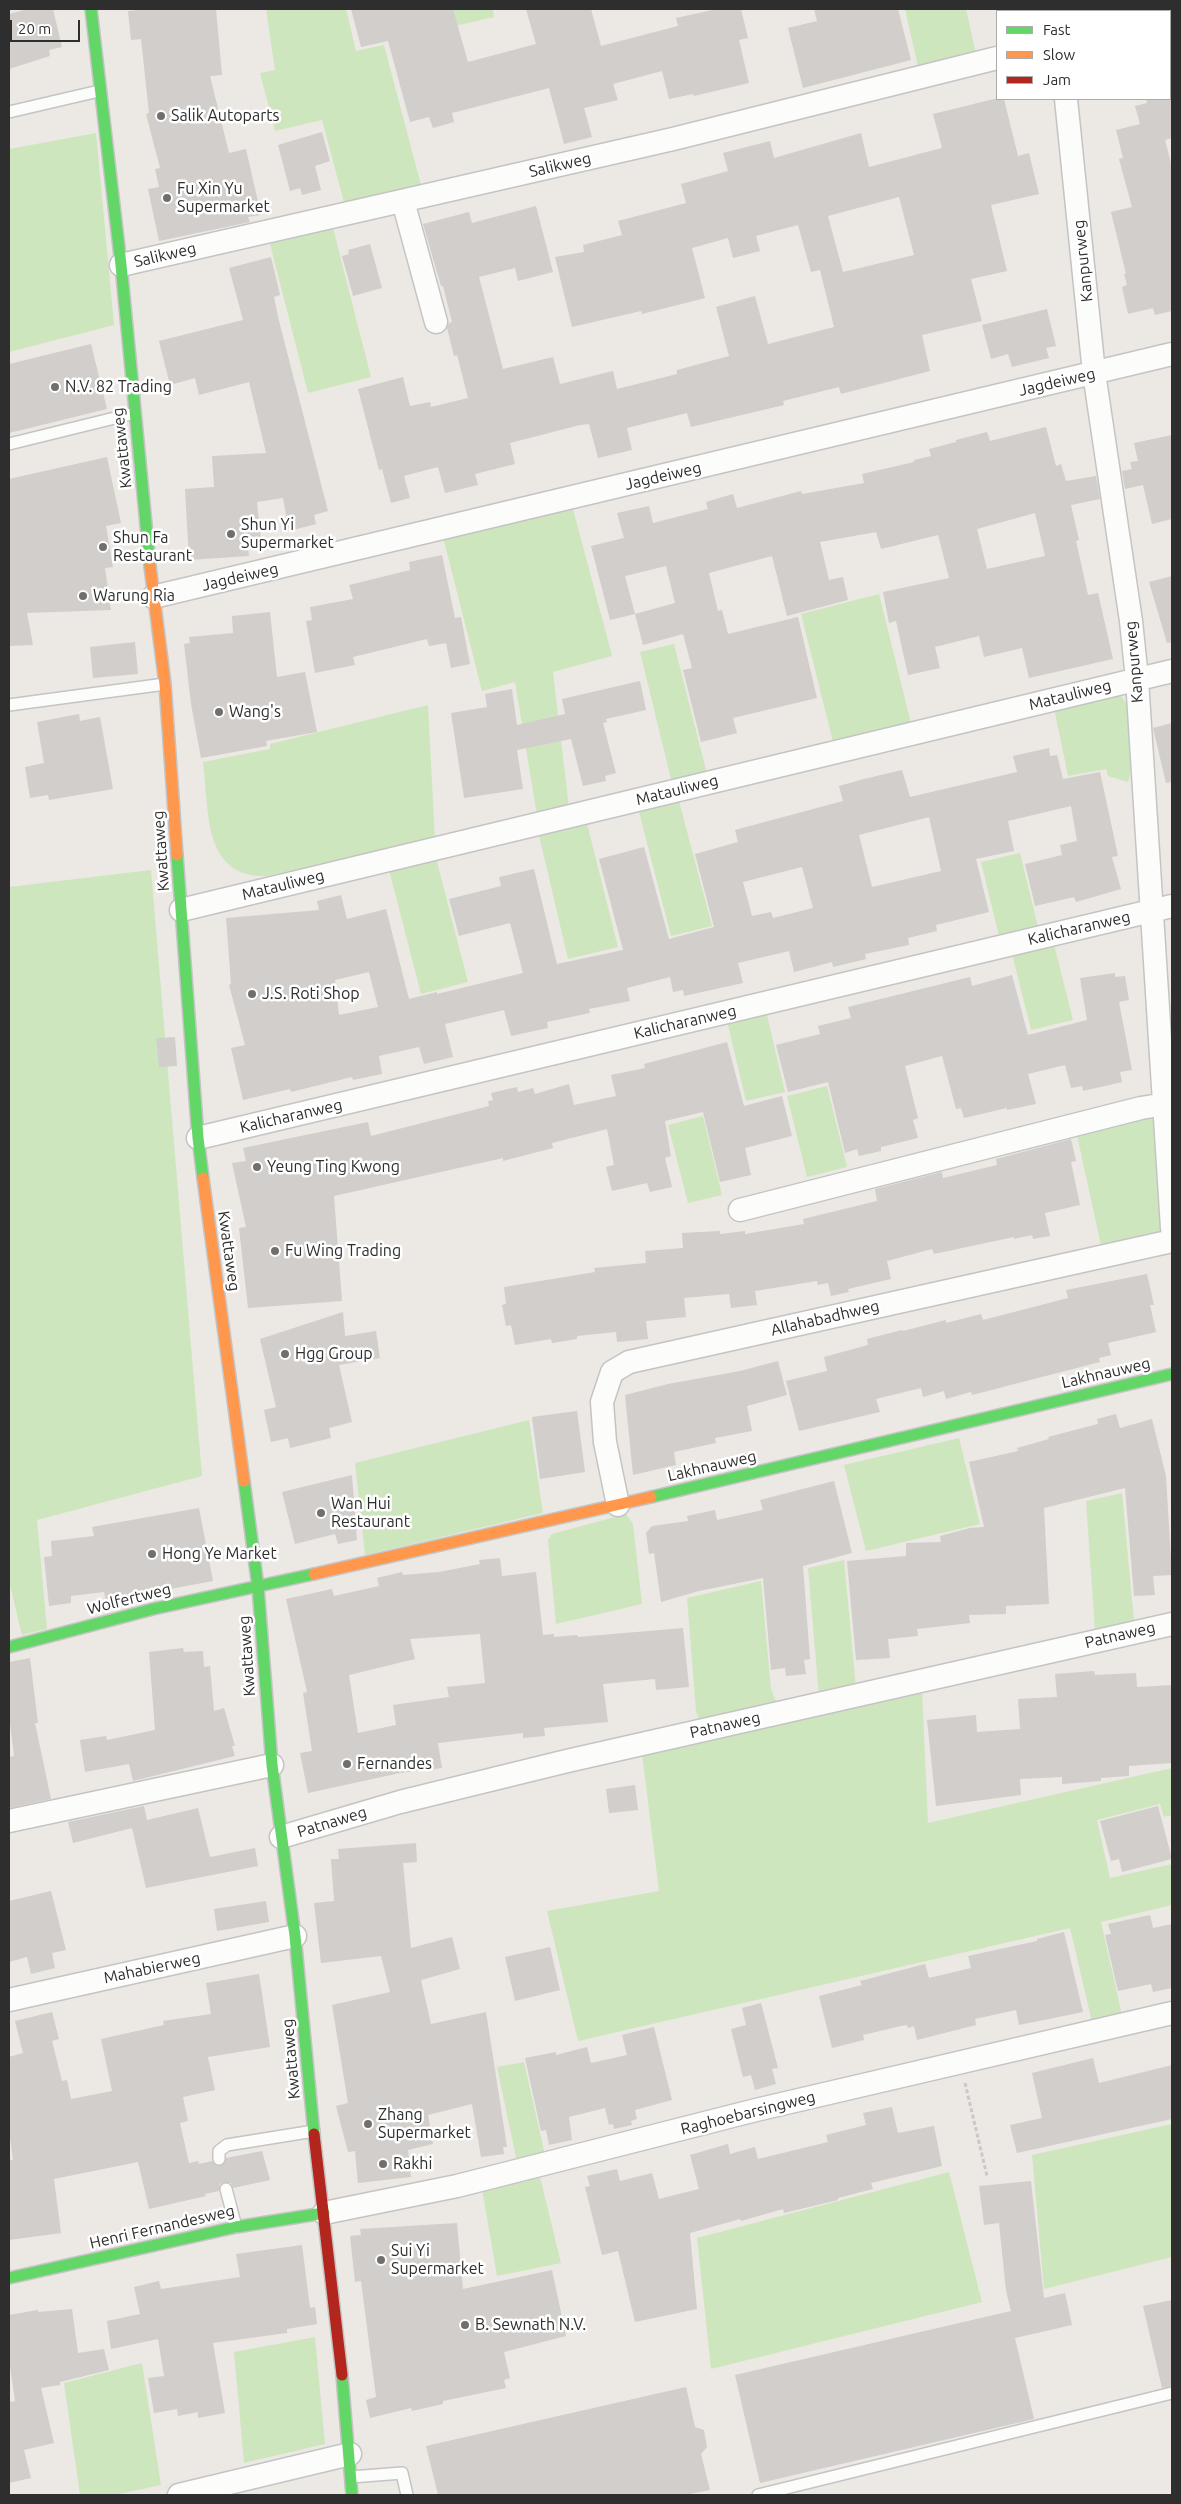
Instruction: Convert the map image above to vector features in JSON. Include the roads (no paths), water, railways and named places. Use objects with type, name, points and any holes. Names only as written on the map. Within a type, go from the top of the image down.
[{"type":"main road","name":"Kwattaweg","points":[[91,9],[99,91],[121,265],[153,598],[165,684],[198,1138],[258,1587],[272,1765],[296,1936],[314,2131],[350,2454],[352,2495]]},
{"type":"main road","name":"Lakhnauweg","points":[[258,1587],[618,1505],[1172,1374]]},
{"type":"main road","name":"Wolfertweg","points":[[9,1647],[152,1609],[258,1587]]},
{"type":"main road","name":"Henri Fernandesweg","points":[[9,2278],[236,2227],[324,2213]]},
{"type":"street","name":"Salikweg","points":[[121,265],[682,137],[996,58]]},
{"type":"street","name":"Kanpurweg","points":[[1066,100],[1094,373],[1131,621],[1137,679],[1150,911],[1168,1104],[1172,1228]]},
{"type":"street","points":[[404,201],[436,322]]},
{"type":"street","name":"Jagdeiweg","points":[[153,598],[1172,354]]},
{"type":"street","name":"Matauliweg","points":[[181,910],[1172,671]]},
{"type":"street","name":"Kalicharanweg","points":[[198,1138],[1172,906]]},
{"type":"street","points":[[740,1210],[1141,1108],[1168,1104]]},
{"type":"street","name":"Allahabadhweg","points":[[618,1505],[605,1442],[602,1402],[612,1372],[629,1362],[1172,1241]]},
{"type":"street","name":"Patnaweg","points":[[281,1837],[400,1802],[567,1761],[1172,1624]]},
{"type":"street","points":[[9,1821],[272,1765]]},
{"type":"street","name":"Mahabierweg","points":[[9,2000],[296,1936]]},
{"type":"street","name":"Raghoebarsingweg","points":[[324,2213],[457,2186],[756,2110],[1172,2013]]},
{"type":"street","points":[[179,2495],[350,2454]]},
{"type":"lane","points":[[9,112],[99,91]]},
{"type":"lane","points":[[9,444],[135,413]]},
{"type":"lane","points":[[9,705],[165,684]]},
{"type":"lane","points":[[219,2159],[219,2151],[226,2145],[314,2131]]},
{"type":"lane","points":[[226,2190],[236,2227]]},
{"type":"lane","points":[[758,2495],[1172,2393]]},
{"type":"lane","points":[[351,2477],[402,2473],[407,2495]]},
{"type":"place","name":"Salik Autoparts","points":[[161,116]]},
{"type":"place","name":"Fu Xin Yu Supermarket","points":[[167,198]]},
{"type":"place","name":"N.V. 82 Trading","points":[[55,387]]},
{"type":"place","name":"Shun Yi Supermarket","points":[[231,534]]},
{"type":"place","name":"Shun Fa Restaurant","points":[[103,547]]},
{"type":"place","name":"Warung Ria","points":[[83,596]]},
{"type":"place","name":"Wang's","points":[[219,712]]},
{"type":"place","name":"J.S. Roti Shop","points":[[252,994]]},
{"type":"place","name":"Yeung Ting Kwong","points":[[257,1167]]},
{"type":"place","name":"Fu Wing Trading","points":[[275,1251]]},
{"type":"place","name":"Hgg Group","points":[[285,1354]]},
{"type":"place","name":"Wan Hui Restaurant","points":[[321,1513]]},
{"type":"place","name":"Hong Ye Market","points":[[152,1554]]},
{"type":"place","name":"Fernandes","points":[[347,1764]]},
{"type":"place","name":"Zhang Supermarket","points":[[368,2124]]},
{"type":"place","name":"Rakhi","points":[[383,2164]]},
{"type":"place","name":"Sui Yi Supermarket","points":[[381,2260]]},
{"type":"place","name":"B. Sewnath N.V.","points":[[465,2325]]}]
